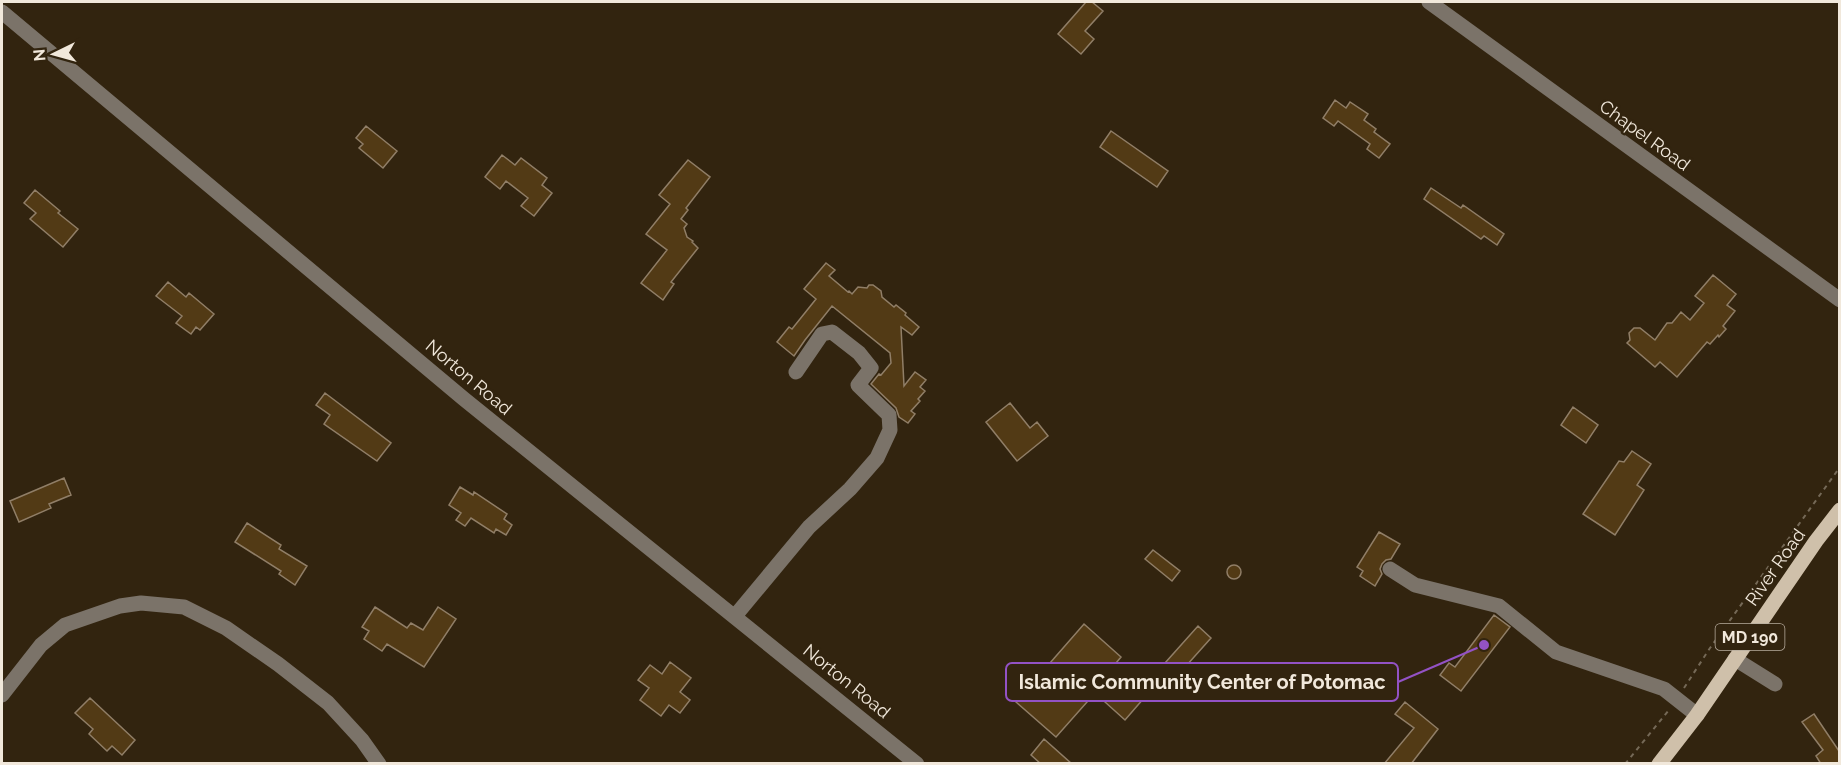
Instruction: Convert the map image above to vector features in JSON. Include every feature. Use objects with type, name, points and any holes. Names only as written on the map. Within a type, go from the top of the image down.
[{"type":"main road","name":"River Road","points":[[1659,764],[1697,715],[1839,510]]},
{"type":"street","name":"Chapel Road","points":[[1429,2],[1839,300]]},
{"type":"street","name":"Norton Road","points":[[2,12],[464,399],[917,764]]},
{"type":"street","points":[[735,616],[809,527],[850,489],[877,458],[890,430],[889,415],[858,385],[871,368],[859,352],[832,332],[822,333],[796,372]]},
{"type":"street","points":[[1390,569],[1414,585],[1499,606],[1556,652],[1664,689],[1697,715]]},
{"type":"street","points":[[2,695],[41,645],[65,625],[114,607],[130,604],[184,607],[226,628],[278,664],[328,703],[362,740],[379,764]]},
{"type":"street","points":[[1735,659],[1775,684]]},
{"type":"path","points":[[1624,764],[1656,727],[1839,467]]},
{"type":"building","points":[[1086,2],[1092,2],[1103,11],[1085,31],[1094,39],[1081,54],[1058,34]]},
{"type":"building","points":[[1335,100],[1346,108],[1350,102],[1368,114],[1364,120],[1376,129],[1374,132],[1390,144],[1379,158],[1367,149],[1370,144],[1338,121],[1334,126],[1323,118]]},
{"type":"building","points":[[366,126],[397,151],[383,168],[359,148],[363,144],[356,138]]},
{"type":"building","points":[[1111,131],[1168,171],[1157,187],[1100,147]]},
{"type":"building","points":[[502,155],[515,165],[521,158],[547,178],[542,185],[552,193],[534,216],[521,206],[528,198],[506,181],[500,189],[485,177]]},
{"type":"building","points":[[688,160],[710,177],[686,208],[688,210],[681,219],[687,224],[684,228],[687,237],[698,248],[671,282],[674,284],[663,300],[641,283],[667,250],[646,234],[670,204],[659,195]]},
{"type":"building","points":[[1431,188],[1461,208],[1463,205],[1504,234],[1497,245],[1484,236],[1481,239],[1424,199]]},
{"type":"building","points":[[35,190],[78,229],[63,247],[30,219],[36,213],[24,203]]},
{"type":"building","points":[[826,263],[835,270],[829,276],[848,292],[852,294],[858,287],[867,288],[873,285],[881,291],[882,297],[906,313],[905,315],[919,327],[912,335],[901,327],[904,386],[915,372],[926,380],[920,387],[925,391],[911,411],[915,414],[908,423],[899,417],[896,408],[871,384],[891,363],[890,353],[832,306],[794,356],[777,342],[789,327],[792,329],[816,299],[804,289]]},
{"type":"building","points":[[1713,275],[1736,294],[1727,305],[1735,311],[1723,326],[1726,329],[1719,337],[1718,335],[1710,344],[1707,342],[1677,377],[1660,362],[1655,367],[1627,343],[1630,340],[1629,333],[1634,328],[1640,328],[1655,340],[1667,323],[1672,323],[1681,312],[1690,320],[1704,303],[1695,296]]},
{"type":"building","points":[[168,282],[186,297],[189,293],[214,314],[200,330],[196,327],[191,334],[176,323],[182,316],[156,296]]},
{"type":"building","points":[[325,393],[391,443],[377,461],[324,424],[330,415],[316,405]]},
{"type":"building","points":[[1010,403],[1030,428],[1037,422],[1048,436],[1017,461],[986,422]]},
{"type":"building","points":[[1573,407],[1598,425],[1586,443],[1561,425]]},
{"type":"building","points":[[1632,451],[1651,464],[1637,485],[1644,490],[1615,535],[1583,514],[1619,461],[1624,462]]},
{"type":"building","points":[[64,478],[71,495],[49,504],[51,508],[19,522],[10,501]]},
{"type":"building","points":[[460,487],[473,495],[474,492],[507,514],[504,519],[512,525],[506,535],[496,529],[494,533],[471,518],[465,526],[456,520],[461,513],[449,505]]},
{"type":"building","points":[[247,523],[281,545],[279,549],[307,566],[295,585],[279,574],[281,571],[235,542]]},
{"type":"building","points":[[1379,532],[1400,544],[1391,559],[1382,564],[1380,569],[1382,574],[1375,586],[1360,576],[1363,571],[1357,567]]},
{"type":"building","points":[[1153,550],[1180,571],[1172,581],[1145,559]]},
{"type":"building","points":[[1231,565],[1237,565],[1241,572],[1237,579],[1231,579],[1227,575],[1227,569]]},
{"type":"building","points":[[375,607],[407,628],[411,623],[423,630],[438,607],[456,619],[424,667],[387,644],[382,651],[364,639],[369,631],[362,627]]},
{"type":"building","points":[[1494,615],[1510,627],[1461,691],[1440,675],[1449,663],[1455,667]]},
{"type":"building","points":[[1084,624],[1121,657],[1111,669],[1144,698],[1125,720],[1095,693],[1056,737],[1016,702]]},
{"type":"building","points":[[1198,626],[1211,638],[1178,675],[1165,663]]},
{"type":"building","points":[[670,662],[691,678],[680,692],[690,700],[680,713],[669,705],[661,716],[640,700],[649,688],[638,680],[650,665],[662,674]]},
{"type":"building","points":[[90,698],[135,740],[122,755],[112,746],[107,751],[89,734],[93,729],[75,713]]},
{"type":"building","points":[[1405,702],[1438,729],[1411,764],[1384,764],[1414,728],[1395,714]]},
{"type":"building","points":[[1814,714],[1839,751],[1839,764],[1821,764],[1816,756],[1823,750],[1802,722]]},
{"type":"building","points":[[1044,739],[1072,764],[1041,764],[1031,755]]},
{"type":"place","name":"Islamic Community Center of Potomac","points":[[1484,645]]}]
